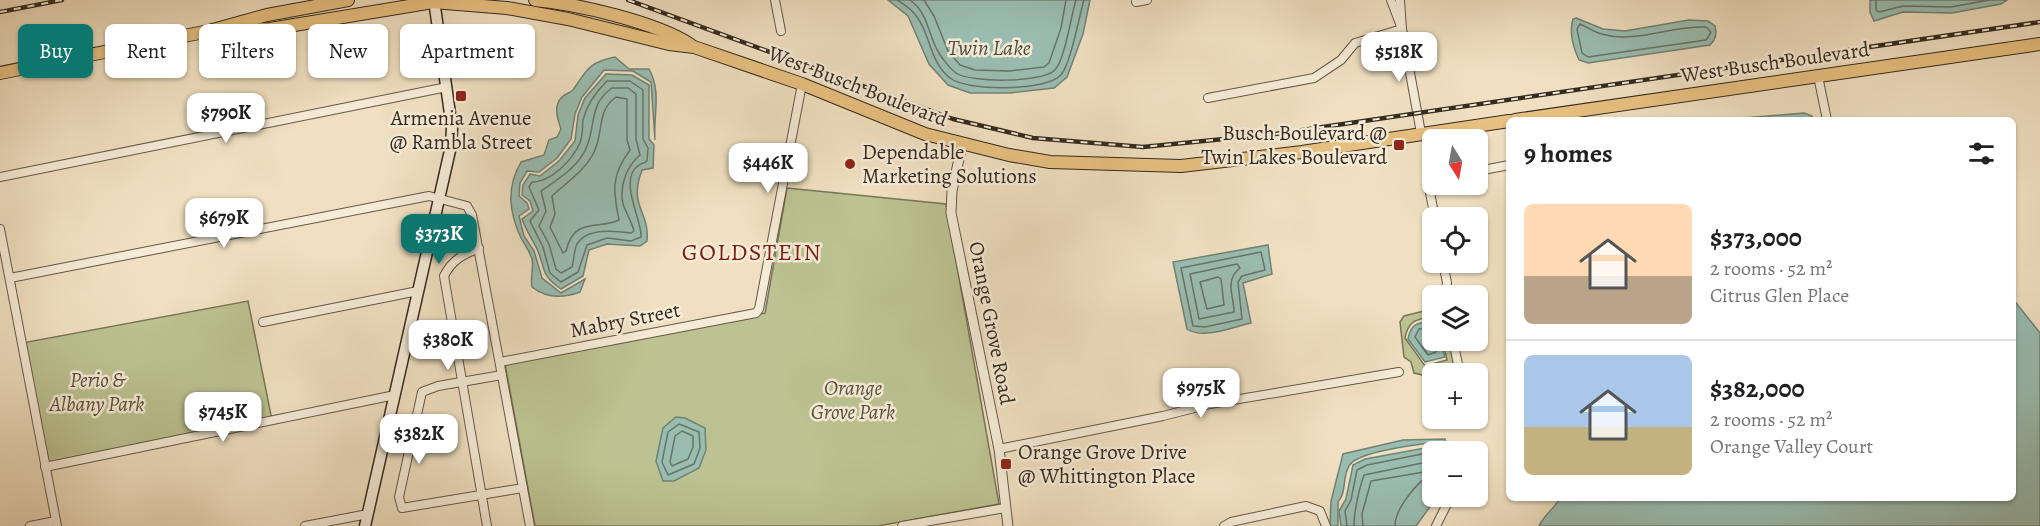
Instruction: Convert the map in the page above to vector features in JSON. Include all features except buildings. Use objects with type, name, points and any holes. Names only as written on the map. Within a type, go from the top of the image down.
[{"type":"main road","name":"West Busch Boulevard","points":[[234,24],[267,15],[348,0]]},
{"type":"main road","name":"West Busch Boulevard","points":[[535,0],[614,16],[673,33],[694,47]]},
{"type":"main road","name":"West Busch Boulevard","points":[[296,25],[432,1],[507,8],[568,19],[669,44],[694,47],[802,84],[882,119],[962,145],[1050,162],[1181,166],[1302,152],[1421,133]]},
{"type":"main road","points":[[365,526],[452,137],[447,87],[432,1]]},
{"type":"main road","name":"West Busch Boulevard","points":[[0,73],[199,33]]},
{"type":"main road","name":"West Busch Boulevard","points":[[1536,117],[2040,44]]},
{"type":"main road","name":"West Busch Boulevard","points":[[1469,129],[1506,122]]},
{"type":"street","points":[[776,0],[781,31]]},
{"type":"street","points":[[1136,2],[1148,0]]},
{"type":"street","points":[[1391,0],[1402,29]]},
{"type":"street","points":[[1400,0],[1402,29],[1421,133]]},
{"type":"street","points":[[1208,98],[1314,78],[1341,60],[1355,44],[1402,29]]},
{"type":"street","points":[[1818,76],[1826,117]]},
{"type":"street","name":"Mabry Street","points":[[500,362],[756,313],[759,309],[802,84]]},
{"type":"street","points":[[0,177],[447,87]]},
{"type":"street","name":"Orange Grove Road","points":[[962,145],[952,191],[951,213],[999,448],[1008,526]]},
{"type":"street","points":[[1488,169],[1506,166]]},
{"type":"street","points":[[10,278],[429,196],[467,207],[472,215],[530,526]]},
{"type":"street","points":[[0,228],[57,523],[30,526]]},
{"type":"street","points":[[478,248],[462,255],[450,264],[444,276],[487,526]]},
{"type":"street","points":[[263,322],[418,291]]},
{"type":"street","points":[[999,448],[1163,416],[1210,404],[1399,372]]},
{"type":"street","points":[[502,375],[438,386],[422,392],[399,496],[402,508],[523,488]]},
{"type":"street","points":[[45,467],[395,395]]},
{"type":"street","points":[[1224,526],[1231,522],[1306,506],[1320,511],[1326,526]]},
{"type":"street","points":[[1436,526],[1446,507]]},
{"type":"street","points":[[903,526],[1005,508]]},
{"type":"street","points":[[305,526],[368,514]]},
{"type":"green space","name":"Orange Grove Park","points":[[787,188],[946,204],[999,504],[878,526],[535,526],[505,364],[765,313]]},
{"type":"green space","name":"Perio & Albany Park","points":[[248,301],[272,420],[45,467],[22,343]]},
{"type":"green space","points":[[1422,312],[1422,319],[1411,324],[1405,338],[1423,363],[1422,375],[1414,373],[1411,362],[1404,357],[1400,322],[1404,316]]},
{"type":"green space","points":[[1445,351],[1451,351],[1454,363],[1436,363],[1447,360]]},
{"type":"water","name":"Twin Lake","points":[[888,0],[1090,0],[1083,34],[1067,77],[1054,88],[1010,93],[970,93],[948,85],[929,64],[908,16]]},
{"type":"water","points":[[1870,0],[2007,0],[2001,4],[1952,13],[1903,12],[1874,21],[1870,12]]},
{"type":"water","points":[[1576,18],[1603,29],[1625,31],[1689,20],[1708,21],[1715,26],[1716,34],[1710,45],[1588,63],[1579,60],[1573,45],[1572,24],[1573,19]]},
{"type":"water","points":[[615,57],[629,69],[649,69],[656,95],[655,140],[651,82],[633,71],[604,70],[582,97],[575,114],[571,139],[557,158],[539,172],[527,171],[520,183],[519,196],[527,203],[529,209],[519,216],[524,236],[534,251],[542,278],[561,293],[585,279],[580,292],[562,296],[544,294],[532,287],[532,259],[517,228],[512,209],[513,181],[521,162],[544,155],[549,140],[557,137],[561,129],[557,109],[561,98],[573,90],[594,64]]},
{"type":"water","points":[[606,74],[632,75],[649,85],[649,139],[654,145],[653,168],[642,170],[637,192],[646,222],[647,241],[640,246],[607,244],[589,250],[583,276],[561,289],[550,280],[544,271],[537,249],[522,219],[533,211],[530,201],[522,195],[523,185],[530,174],[540,176],[559,161],[575,141],[578,115],[585,98]]},
{"type":"water","points":[[1804,113],[1812,117],[1756,117]]},
{"type":"water","points":[[1268,245],[1272,274],[1243,283],[1251,323],[1210,333],[1187,329],[1173,262]]},
{"type":"water","points":[[2016,303],[2040,333],[2040,526],[1539,526],[1558,501],[2016,501]]},
{"type":"water","points":[[1422,322],[1422,351],[1443,351],[1445,357],[1425,362],[1408,339],[1411,330]]},
{"type":"water","points":[[676,417],[685,418],[705,428],[706,450],[699,468],[674,481],[663,481],[656,461],[663,428]]},
{"type":"water","points":[[1445,439],[1446,441],[1422,441],[1422,444],[1363,456],[1354,461],[1347,470],[1343,494],[1338,502],[1338,526],[1330,526],[1331,501],[1343,454],[1403,440]]},
{"type":"water","points":[[1422,449],[1422,507],[1430,507],[1416,526],[1341,526],[1339,511],[1346,499],[1353,465],[1365,459]]},
{"type":"railway","points":[[0,12],[62,0]]},
{"type":"railway","points":[[628,0],[953,119],[1033,138],[1143,147],[1275,134],[2040,22]]},
{"type":"place","name":"Armenia Avenue @ Rambla Street","points":[[461,96]]},
{"type":"place","name":"Busch Boulevard @ Twin Lakes Boulevard","points":[[1399,145]]},
{"type":"place","name":"Dependable Marketing Solutions","points":[[850,164]]},
{"type":"place","name":"Orange Grove Drive @ Whittington Place","points":[[1006,464]]},
{"type":"district","name":"GOLDSTEIN","points":[[752,252]]}]
